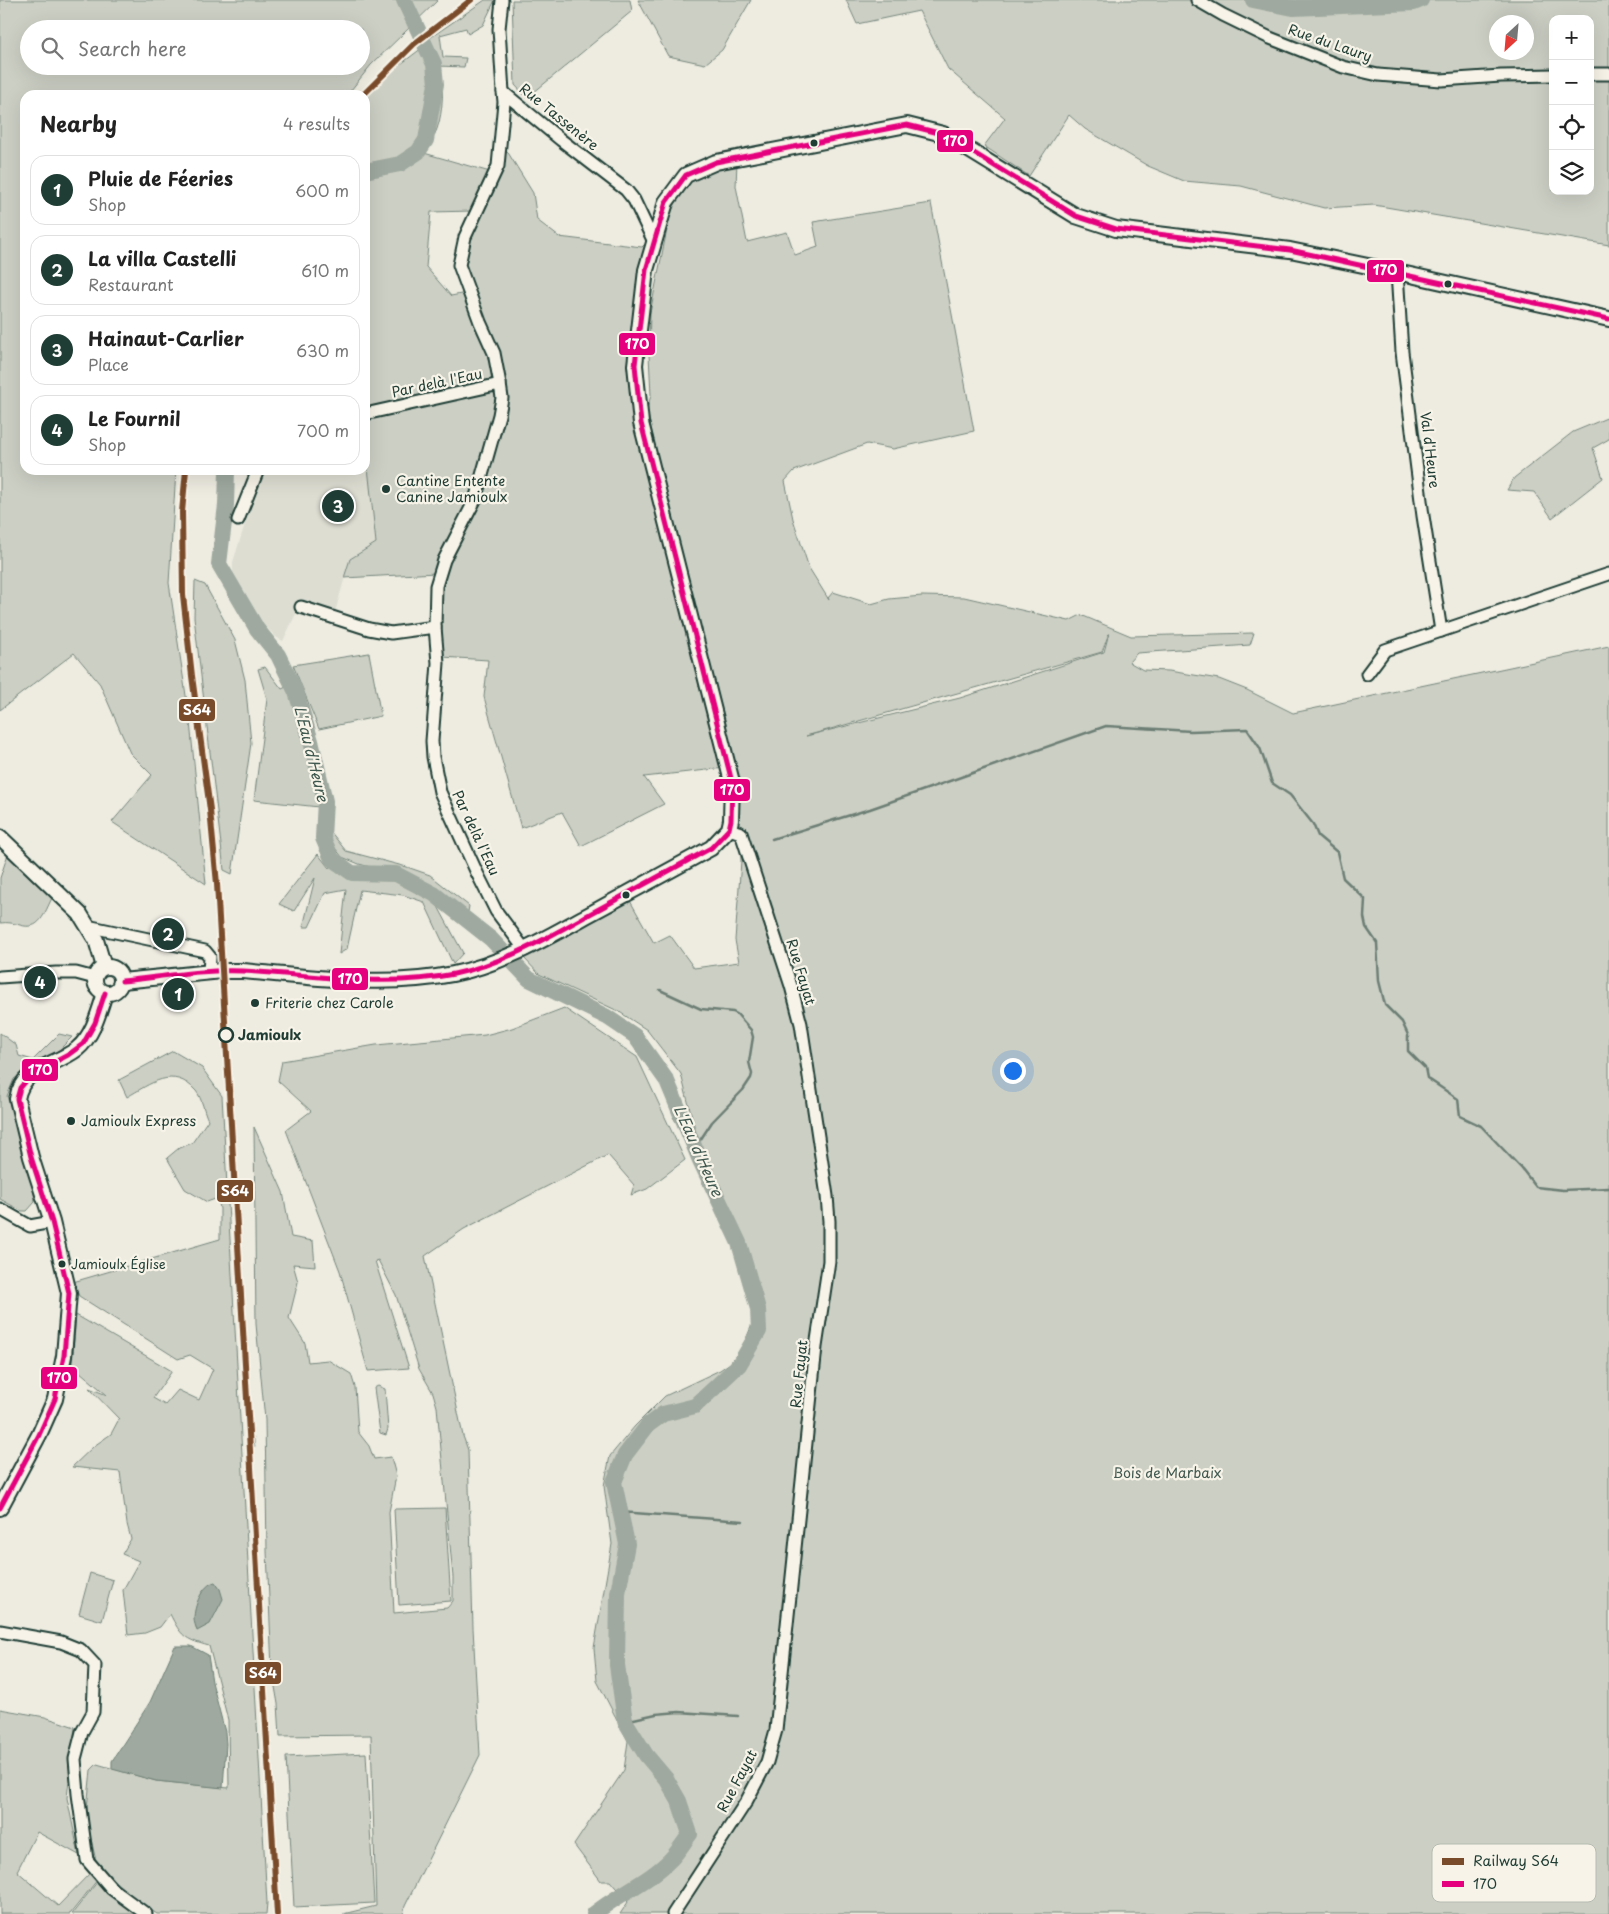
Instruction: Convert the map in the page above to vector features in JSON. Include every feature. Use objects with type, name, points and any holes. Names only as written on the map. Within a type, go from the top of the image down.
[{"type":"street","points":[[502,0],[499,28],[503,92]]},
{"type":"street","name":"Rue du Laury","points":[[1197,0],[1270,38],[1343,67],[1378,75],[1441,80],[1549,75]]},
{"type":"street","points":[[1594,74],[1609,74]]},
{"type":"street","name":"Rue Tassenère","points":[[503,92],[626,190],[634,200],[654,242]]},
{"type":"street","name":"Rue Tassenère","points":[[500,384],[494,353],[480,322],[459,265],[465,237],[498,166],[503,92]]},
{"type":"street","points":[[122,980],[227,971],[368,980],[453,974],[487,965],[523,951],[711,848],[729,829],[732,782],[641,423],[635,365],[646,270],[666,202],[686,174],[716,162],[907,125],[943,134],[1076,216],[1108,226],[1290,250],[1609,319]]},
{"type":"street","name":"Val d'Heure","points":[[1397,272],[1402,352],[1423,516],[1442,631]]},
{"type":"street","name":"Par delà l'Eau","points":[[370,413],[500,384],[502,398],[499,415],[475,500],[444,560],[436,586],[435,627],[438,663],[432,740],[433,757],[440,792],[496,911],[523,951]]},
{"type":"street","points":[[238,520],[256,475]]},
{"type":"street","points":[[1367,674],[1385,650],[1609,574]]},
{"type":"street","points":[[301,606],[369,628],[391,633],[435,627]]},
{"type":"street","name":"Rue Fayat","points":[[673,1914],[746,1802],[767,1762],[776,1730],[815,1357],[829,1261],[828,1196],[800,1024],[791,986],[741,833],[729,829]]},
{"type":"street","points":[[0,837],[80,914],[96,940],[104,967]]},
{"type":"street","points":[[87,926],[204,951],[210,957],[210,972]]},
{"type":"street","points":[[104,967],[117,970],[121,975],[120,988],[114,992],[102,992],[96,986],[94,978],[98,971],[104,967]]},
{"type":"street","points":[[0,977],[76,973],[94,978]]},
{"type":"street","points":[[0,1508],[39,1435],[55,1399],[64,1356],[69,1293],[52,1222],[31,1157],[17,1099],[18,1090],[23,1081],[38,1070],[77,1049],[90,1035],[105,993]]},
{"type":"street","points":[[0,1209],[30,1226],[52,1222]]},
{"type":"street","points":[[0,1631],[61,1642],[80,1650],[94,1664],[93,1712],[82,1732],[75,1759],[87,1860],[112,1889],[146,1914]]},
{"type":"shaded area","points":[[264,475],[370,475],[376,544],[350,559],[335,612],[301,603],[283,641],[276,637],[257,618],[240,594],[233,578],[233,562]]},
{"type":"shaded area","points":[[215,1582],[220,1589],[223,1599],[210,1624],[197,1631],[194,1619],[197,1602],[206,1587]]},
{"type":"shaded area","points":[[175,1646],[191,1646],[208,1655],[212,1682],[225,1732],[223,1788],[156,1781],[112,1769],[112,1761],[150,1702]]},
{"type":"green space","points":[[0,0],[438,0],[370,66],[370,20],[20,20],[20,75],[363,75],[351,90],[20,90],[20,475],[176,475],[169,583],[190,722],[206,884],[112,822],[152,775],[130,753],[100,684],[74,653],[0,710]]},
{"type":"green space","points":[[485,0],[495,0],[483,25],[468,34],[466,28],[440,35],[443,57],[466,58],[464,67],[438,66],[442,80],[441,115],[436,132],[424,153],[490,172],[473,211],[431,212],[426,267],[451,296],[466,293],[488,348],[495,375],[492,379],[370,408],[370,94],[393,70],[422,48],[430,38]]},
{"type":"green space","points":[[512,0],[630,0],[632,11],[527,98],[515,85]]},
{"type":"green space","points":[[638,0],[751,0],[722,50],[705,64],[668,56]]},
{"type":"green space","points":[[846,0],[1609,0],[1609,245],[1374,205],[1324,208],[1241,186],[1184,181],[1148,166],[1085,129],[1069,115],[1029,176],[984,146],[1005,118],[948,69],[919,11],[857,24]]},
{"type":"green space","name":"Bois de Marbaix","points":[[507,151],[533,193],[537,220],[559,237],[642,247],[647,242],[634,393],[641,453],[671,516],[647,410],[651,395],[649,355],[650,313],[670,215],[682,190],[699,174],[737,162],[736,186],[747,242],[787,232],[795,255],[818,247],[813,222],[931,203],[974,431],[893,449],[867,444],[794,471],[785,481],[793,519],[809,568],[829,600],[828,598],[833,592],[871,604],[889,599],[922,596],[964,597],[1069,621],[1081,615],[1131,636],[1254,633],[1250,645],[1137,653],[1129,662],[1143,670],[1169,671],[1219,679],[1247,690],[1293,713],[1609,646],[1609,1914],[620,1914],[628,1902],[610,1881],[601,1881],[574,1845],[624,1770],[628,1741],[597,1681],[594,1648],[612,1544],[604,1486],[610,1456],[635,1426],[665,1396],[720,1370],[730,1363],[743,1346],[751,1327],[759,1287],[732,1213],[673,1117],[695,1129],[681,1074],[647,1030],[618,1011],[539,974],[523,957],[629,899],[654,943],[670,935],[694,968],[739,962],[735,940],[741,861],[734,760],[709,679],[725,768],[644,777],[664,804],[581,846],[562,812],[521,828],[484,697],[488,660],[442,657],[437,588],[476,504],[505,394],[464,265],[468,240]],"holes":[[[1109,633],[1104,652],[960,698],[806,736],[1102,652]]]},
{"type":"green space","points":[[495,390],[497,406],[474,493],[436,573],[344,578],[350,559],[376,543],[369,475],[370,415]]},
{"type":"green space","points":[[1609,417],[1609,439],[1593,448],[1603,478],[1552,518],[1534,492],[1507,490],[1514,478],[1573,432]]},
{"type":"green space","points":[[195,581],[205,585],[235,640],[245,680],[251,743],[232,874],[224,870],[194,617]]},
{"type":"green space","points":[[369,653],[381,716],[319,729],[293,665]]},
{"type":"green space","points":[[265,667],[282,689],[288,686],[314,769],[319,807],[254,800],[267,699],[258,669]]},
{"type":"green space","points":[[330,831],[346,851],[430,875],[469,906],[468,912],[421,880],[359,864],[342,857],[325,835]]},
{"type":"green space","points":[[8,854],[52,898],[41,920],[32,926],[0,923],[0,878]]},
{"type":"green space","points":[[318,854],[329,868],[334,857],[368,875],[397,879],[433,897],[463,953],[453,964],[424,902],[403,895],[360,890],[347,949],[339,954],[346,889],[325,893],[309,927],[303,927],[315,878],[294,911],[279,904]]},
{"type":"green space","points":[[564,1008],[637,1057],[685,1160],[647,1189],[631,1195],[634,1185],[608,1155],[464,1229],[425,1256],[463,1436],[468,1450],[473,1628],[480,1755],[405,1906],[403,1914],[343,1914],[376,1906],[371,1735],[280,1736],[278,1704],[272,1670],[267,1551],[265,1420],[256,1324],[254,1127],[283,1192],[291,1237],[313,1241],[315,1266],[293,1264],[298,1282],[289,1318],[305,1343],[308,1362],[328,1360],[351,1374],[355,1387],[358,1432],[369,1446],[374,1459],[391,1457],[396,1476],[389,1512],[394,1613],[447,1608],[453,1601],[453,1577],[437,1407],[433,1393],[419,1369],[396,1295],[378,1260],[375,1261],[409,1368],[368,1371],[340,1271],[286,1130],[311,1111],[278,1081],[282,1061],[376,1045],[485,1035],[512,1028]]},
{"type":"green space","points":[[0,1033],[16,1045],[19,1056],[33,1060],[59,1034],[72,1037],[59,1050],[14,1079],[7,1096],[27,1161],[33,1188],[35,1202],[27,1211],[22,1211],[0,1199]]},
{"type":"green space","points":[[173,1051],[202,1068],[222,1096],[267,1903],[266,1914],[157,1914],[136,1900],[97,1865],[86,1818],[91,1770],[97,1764],[156,1781],[229,1788],[228,1720],[209,1646],[184,1636],[170,1614],[160,1627],[145,1633],[128,1635],[123,1590],[139,1561],[122,1554],[131,1539],[127,1524],[120,1472],[72,1467],[94,1446],[111,1434],[119,1419],[89,1388],[107,1395],[72,1365],[76,1315],[172,1371],[153,1398],[165,1405],[178,1390],[199,1400],[213,1369],[190,1355],[178,1359],[79,1296],[73,1282],[220,1239],[218,1198],[207,1202],[185,1189],[167,1158],[179,1148],[192,1143],[208,1120],[198,1094],[187,1083],[179,1079],[170,1078],[162,1079],[127,1097],[119,1080]]},
{"type":"green space","points":[[378,1386],[385,1389],[388,1429],[386,1435],[380,1433],[374,1388]]},
{"type":"green space","points":[[445,1508],[451,1601],[399,1605],[394,1509]]},
{"type":"green space","points":[[90,1573],[113,1580],[102,1621],[79,1614]]},
{"type":"green space","points":[[0,1709],[45,1717],[75,1727],[67,1798],[79,1855],[37,1832],[17,1871],[58,1906],[92,1871],[98,1879],[70,1914],[0,1914]]},
{"type":"green space","points":[[366,1753],[374,1903],[294,1907],[286,1757]]},
{"type":"green space","points":[[98,1881],[143,1914],[72,1914]]},
{"type":"waterway","name":"L'Eau d'Heure","points":[[370,170],[400,164],[418,152],[426,140],[436,84],[434,64],[404,0]]},
{"type":"waterway","name":"L'Eau d'Heure","points":[[1253,0],[1293,8],[1414,3],[1421,0]]},
{"type":"waterway","name":"L'Eau d'Heure","points":[[227,475],[226,505],[219,564],[257,629],[278,655],[296,692],[311,741],[325,801],[323,838],[332,859],[352,873],[396,874],[434,894],[491,939],[529,979],[607,1017],[635,1036],[667,1081],[699,1158],[739,1243],[758,1309],[759,1331],[739,1365],[695,1406],[663,1414],[648,1425],[625,1455],[614,1482],[627,1544],[618,1593],[617,1665],[625,1721],[646,1755],[667,1780],[679,1801],[690,1834],[671,1859],[662,1867],[594,1914]]},
{"type":"waterway","points":[[772,839],[870,809],[1106,726],[1191,731],[1247,729],[1260,748],[1272,783],[1290,795],[1313,824],[1318,836],[1337,852],[1343,878],[1365,899],[1364,917],[1366,927],[1377,943],[1379,981],[1385,1005],[1402,1022],[1408,1035],[1408,1051],[1425,1068],[1427,1078],[1458,1099],[1460,1116],[1481,1126],[1522,1169],[1536,1187],[1563,1190],[1609,1188]]},
{"type":"waterway","points":[[660,990],[701,1009],[737,1014],[751,1030],[753,1037],[749,1062],[751,1078],[743,1090],[712,1122],[695,1148]]},
{"type":"waterway","points":[[620,1512],[743,1521]]},
{"type":"waterway","points":[[625,1721],[656,1714],[679,1712],[738,1716]]},
{"type":"railway","points":[[246,1382],[254,1446]]},
{"type":"rail line","name":"S64","points":[[368,90],[414,44],[471,0]]},
{"type":"rail line","name":"S64","points":[[186,475],[182,512],[183,595],[210,810],[217,884],[277,1914]]},
{"type":"transit line","name":"170","points":[[122,981],[197,972],[228,971],[348,979],[401,980],[427,978],[472,970],[523,950],[711,848],[729,829],[732,782],[641,423],[635,365],[646,270],[666,202],[686,175],[716,162],[907,125],[943,134],[1076,216],[1116,229],[1290,250],[1609,319]]},
{"type":"transit line","name":"170","points":[[0,1508],[39,1435],[55,1399],[64,1356],[69,1293],[52,1222],[31,1157],[17,1099],[20,1088],[32,1074],[68,1055],[83,1044],[95,1023],[105,993]]},
{"type":"place","name":"Cantine Entente Canine Jamioulx","points":[[386,489]]},
{"type":"place","name":"Hainaut-Carlier","points":[[338,506]]},
{"type":"place","name":"La villa Castelli","points":[[168,934]]},
{"type":"place","name":"Le Fournil","points":[[40,982]]},
{"type":"place","name":"Pluie de Féeries","points":[[178,994]]},
{"type":"place","name":"Friterie chez Carole","points":[[255,1003]]},
{"type":"place","name":"Jamioulx","points":[[226,1035]]},
{"type":"place","name":"Jamioulx Express","points":[[71,1121]]},
{"type":"place","name":"Jamioulx Église","points":[[62,1264]]}]
